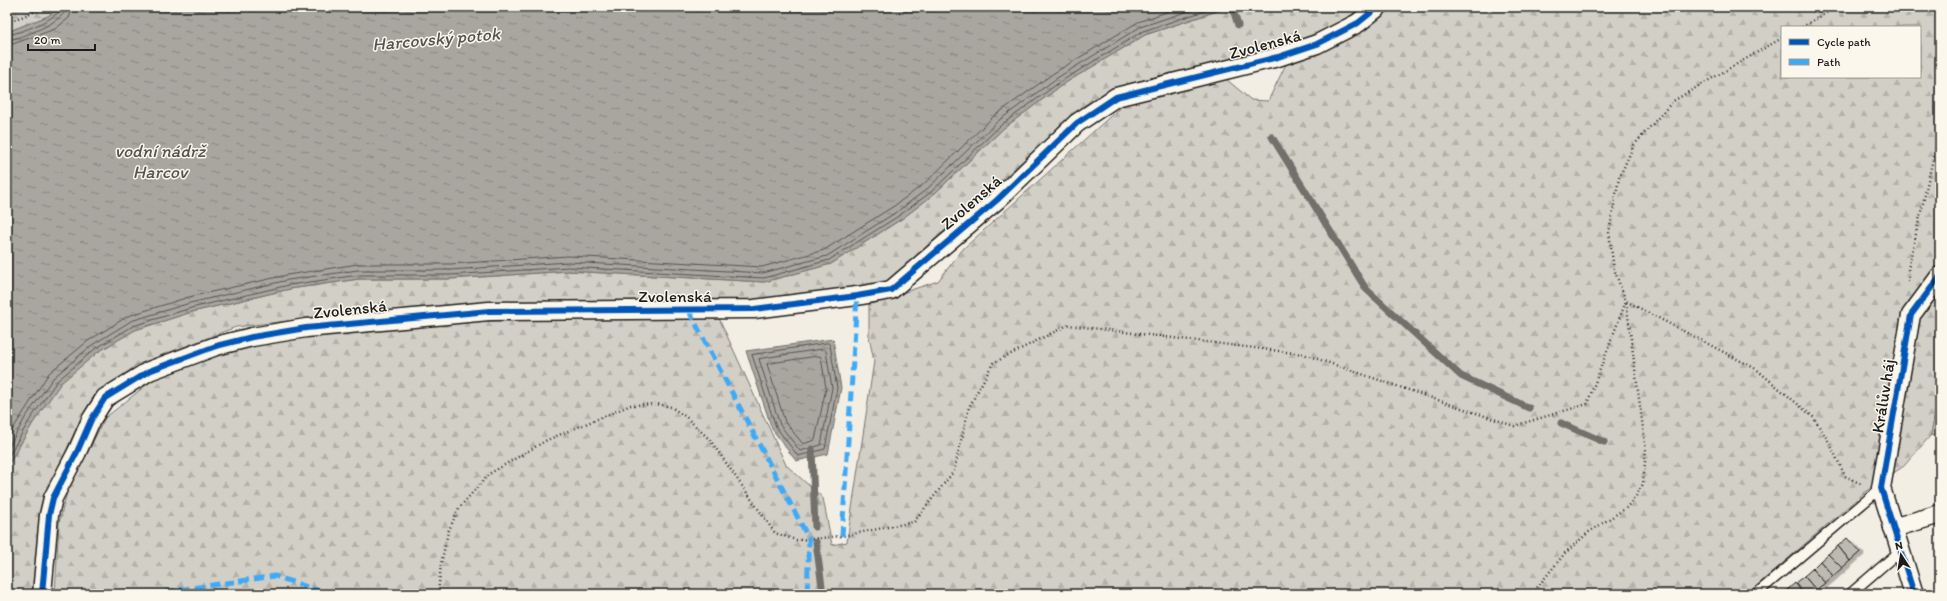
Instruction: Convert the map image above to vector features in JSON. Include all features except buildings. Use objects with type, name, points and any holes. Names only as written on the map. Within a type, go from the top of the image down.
[{"type":"street","name":"Zvolenská","points":[[42,594],[49,515],[54,498],[91,420],[105,398],[149,371],[216,346],[252,336],[306,328],[488,311],[754,309],[857,296],[891,290],[997,200],[1077,123],[1116,97],[1278,57],[1318,44],[1358,23],[1378,7]]},
{"type":"street","name":"Králův háj","points":[[1914,594],[1881,488],[1911,315],[1940,276]]},
{"type":"street","points":[[1893,528],[1940,514]]},
{"type":"lane","points":[[1756,594],[1881,488]]},
{"type":"lane","points":[[1850,594],[1900,551]]},
{"type":"path","points":[[7,23],[45,7]]},
{"type":"path","points":[[1804,26],[1836,7]]},
{"type":"path","points":[[1532,594],[1565,553],[1589,532],[1626,508],[1635,498],[1643,484],[1646,451],[1626,301],[1614,269],[1609,233],[1619,178],[1634,145],[1673,101],[1781,39]]},
{"type":"path","points":[[1908,269],[1940,128]]},
{"type":"path","points":[[1626,301],[1756,369],[1813,417],[1829,442],[1845,476],[1861,484],[1881,488]]},
{"type":"path","points":[[438,594],[441,564],[448,532],[459,508],[489,474],[547,440],[631,405],[664,405],[671,407],[686,417],[710,440],[775,533],[796,540],[842,536],[914,522],[954,471],[969,407],[993,363],[1068,325],[1303,354],[1514,426],[1587,404],[1626,301]]},
{"type":"green space","points":[[7,7],[60,7],[48,16],[7,32]]},
{"type":"green space","points":[[1229,7],[1363,7],[1337,24],[1309,37],[1280,47],[1250,56],[1129,84],[1092,99],[885,284],[754,301],[491,304],[346,314],[236,327],[136,365],[102,393],[83,415],[48,489],[34,594],[7,594],[7,467],[33,423],[60,383],[98,352],[135,330],[192,312],[290,289],[359,279],[450,279],[568,271],[764,282],[831,264],[903,218],[933,195],[1004,128],[1062,85],[1145,35]]},
{"type":"green space","points":[[1387,7],[1940,7],[1940,384],[1931,435],[1904,466],[1865,492],[1747,594],[55,594],[59,523],[67,492],[105,418],[160,374],[252,345],[403,323],[718,316],[786,465],[823,498],[832,545],[847,542],[874,361],[869,337],[869,304],[938,281],[963,249],[1125,103],[1226,79],[1251,100],[1268,101],[1287,62],[1361,27]]},
{"type":"green space","points":[[1940,384],[1940,437],[1931,435]]},
{"type":"water","name":"vodní nádrž Harcov","points":[[60,7],[1229,7],[1145,35],[1062,85],[1004,128],[933,195],[903,218],[831,264],[764,282],[568,271],[450,279],[359,279],[290,289],[192,312],[135,330],[98,352],[61,383],[33,423],[7,467],[7,32],[48,16]]},
{"type":"water","points":[[833,339],[841,388],[828,454],[796,461],[772,429],[746,351]]},
{"type":"waterway","points":[[1232,7],[1238,25]]},
{"type":"waterway","points":[[1272,137],[1366,289],[1461,376],[1529,408]]},
{"type":"waterway","points":[[1561,423],[1604,442]]},
{"type":"waterway","points":[[812,449],[815,527]]},
{"type":"waterway","points":[[816,542],[823,594]]},
{"type":"marked path","points":[[842,536],[857,296]]},
{"type":"marked path","points":[[689,311],[809,539],[807,594]]},
{"type":"marked path","points":[[150,594],[275,576],[328,594]]},
{"type":"cycle path","points":[[42,594],[49,515],[53,498],[77,452],[91,420],[105,398],[149,371],[216,346],[252,337],[306,328],[489,311],[754,309],[857,296],[891,290],[997,200],[1077,123],[1116,97],[1278,57],[1317,44],[1358,23],[1378,7]]},
{"type":"cycle path","points":[[1914,594],[1881,488],[1911,315],[1940,276]]},
{"type":"water label","name":"Harcovský potok","points":[[436,39]]}]
